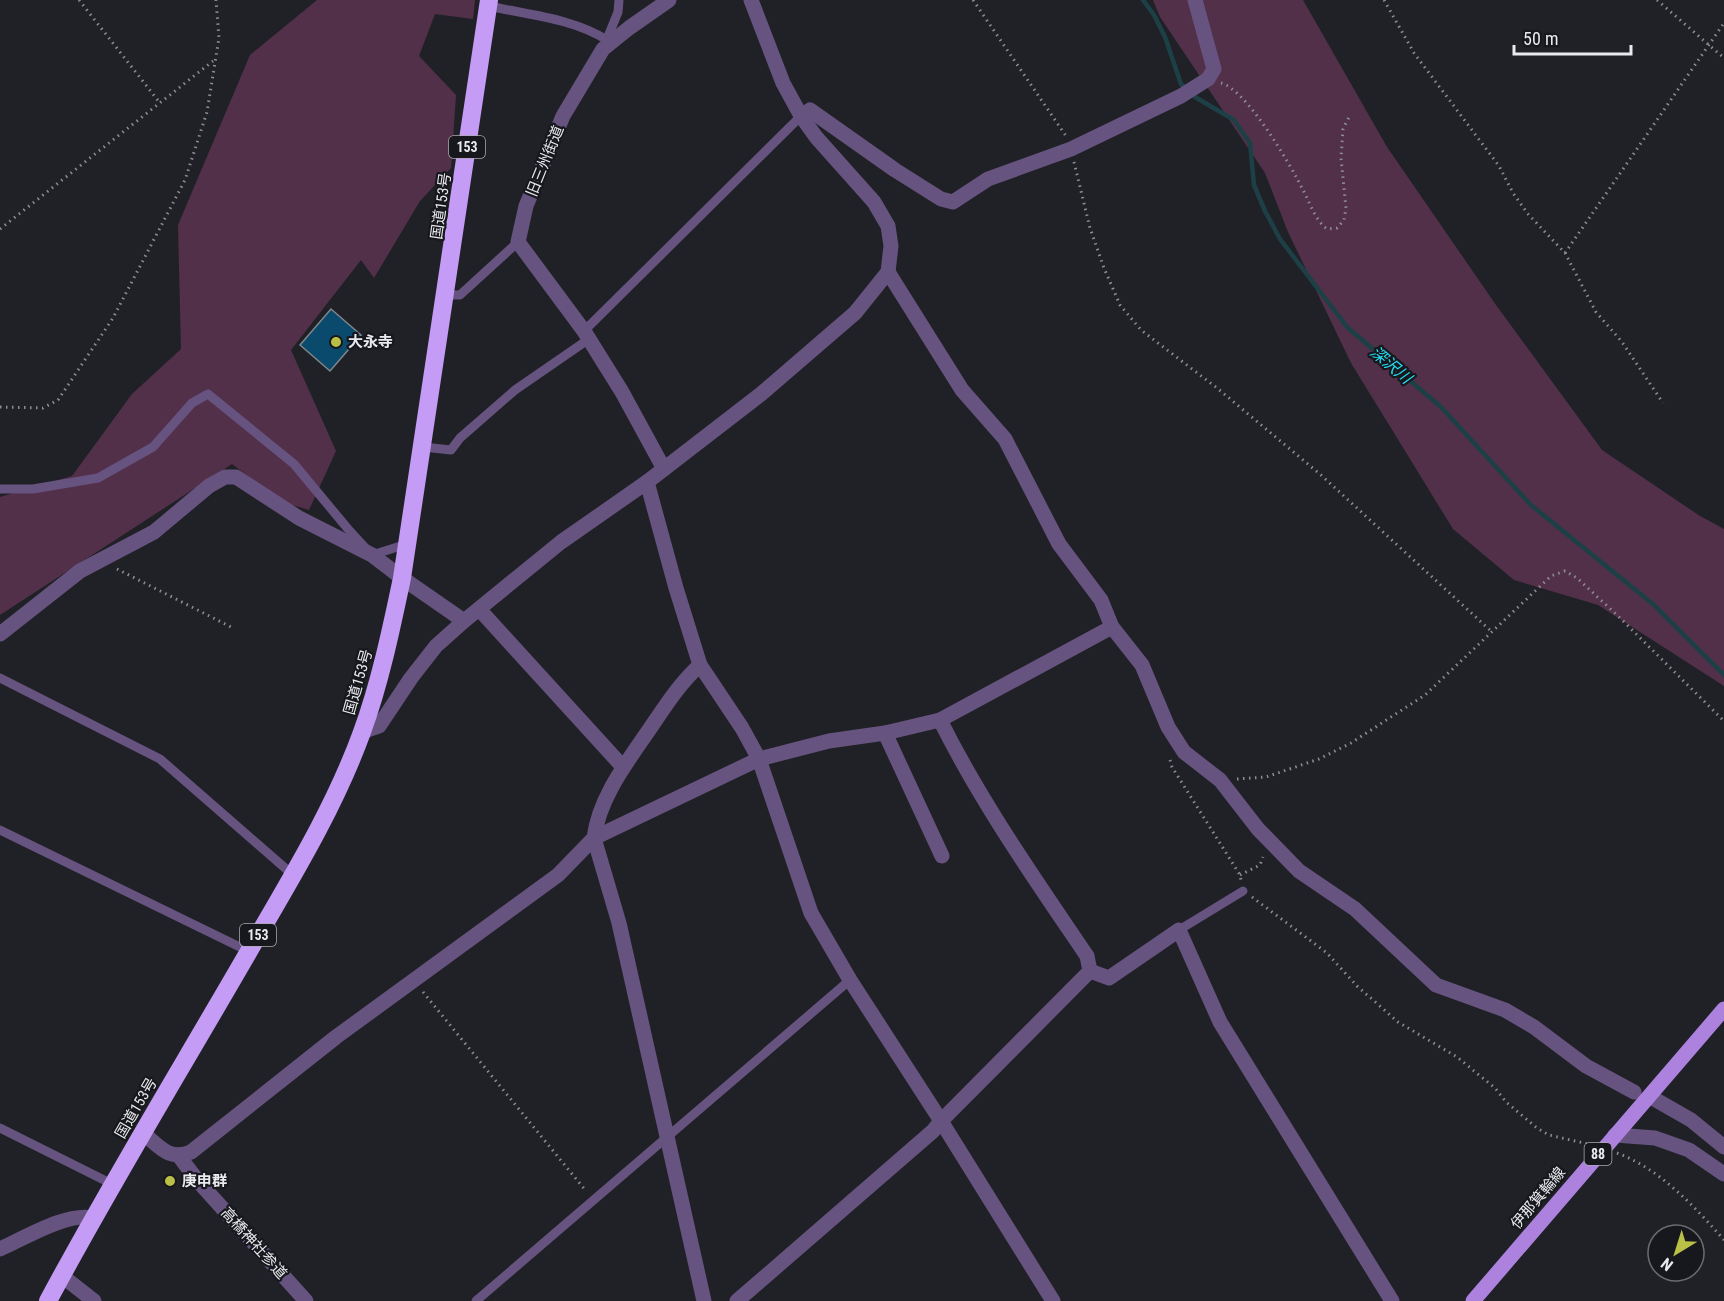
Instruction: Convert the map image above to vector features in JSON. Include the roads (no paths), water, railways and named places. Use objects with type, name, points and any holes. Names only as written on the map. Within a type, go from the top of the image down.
[{"type":"highway","name":"国道153号","points":[[48,1301],[112,1184],[293,875],[343,777],[362,732],[389,639],[402,578],[489,3]]},
{"type":"main road","name":"伊那箕輪線","points":[[1473,1301],[1724,1009]]},
{"type":"street","points":[[605,45],[669,0]]},
{"type":"street","points":[[362,732],[379,726],[436,646],[464,621],[561,542],[647,482],[761,394],[855,313],[888,272],[891,246],[888,226],[874,202],[816,137],[801,116],[783,83],[751,0]]},
{"type":"street","points":[[801,116],[810,110],[940,200],[953,202],[988,178],[1071,149],[1181,96],[1204,82],[1214,69],[1195,0]]},
{"type":"street","name":"旧三州街道","points":[[518,242],[526,206],[563,116],[605,45]]},
{"type":"street","points":[[518,242],[586,335],[622,392],[664,469]]},
{"type":"street","points":[[888,272],[962,390],[1005,439],[1059,544],[1101,600],[1112,627],[1142,665],[1168,727],[1184,752],[1220,780],[1258,829],[1299,871],[1355,909],[1436,985],[1505,1010],[1533,1027],[1586,1066],[1634,1092]]},
{"type":"street","points":[[0,634],[80,571],[154,532],[209,486],[225,477],[236,477],[299,518],[372,555],[464,621]]},
{"type":"street","points":[[647,482],[700,665],[742,728],[759,759],[811,913],[850,980],[1053,1301]]},
{"type":"street","points":[[479,609],[623,768]]},
{"type":"street","points":[[143,1133],[172,1155],[179,1156],[191,1152],[336,1037],[558,875],[594,838],[759,759],[829,741],[940,720],[1112,627]]},
{"type":"street","points":[[700,665],[683,680],[613,784],[596,824],[594,838],[619,923],[704,1301]]},
{"type":"street","points":[[940,720],[1001,829],[1087,956],[1089,971]]},
{"type":"street","points":[[885,732],[942,856]]},
{"type":"street","points":[[1089,971],[1109,978],[1179,930],[1220,1022],[1392,1301]]},
{"type":"street","points":[[737,1301],[933,1131],[1089,971]]},
{"type":"street","points":[[1656,1100],[1691,1120],[1724,1147]]},
{"type":"street","points":[[1615,1135],[1655,1138],[1689,1150],[1724,1174]]},
{"type":"street","name":"高橋神社参道","points":[[179,1156],[197,1180],[306,1301]]},
{"type":"street","points":[[0,1249],[62,1221],[82,1215],[93,1218]]},
{"type":"street","points":[[62,1275],[94,1301]]},
{"type":"lane","name":"旧三州街道","points":[[605,45],[618,12],[619,0]]},
{"type":"lane","points":[[489,3],[553,18],[591,30],[605,45]]},
{"type":"lane","points":[[423,447],[451,450],[460,438],[515,390],[586,335],[801,116]]},
{"type":"lane","points":[[446,295],[460,295],[518,242]]},
{"type":"lane","points":[[0,489],[33,489],[98,478],[153,447],[192,403],[208,394],[294,464],[372,555],[407,544]]},
{"type":"lane","points":[[0,678],[160,759],[293,875]]},
{"type":"lane","points":[[0,830],[248,951]]},
{"type":"lane","points":[[1179,930],[1243,891]]},
{"type":"lane","points":[[476,1301],[850,980]]},
{"type":"lane","points":[[0,1128],[112,1184]]},
{"type":"waterway","name":"深沢川","points":[[1143,0],[1165,37],[1181,84],[1195,97],[1234,120],[1250,143],[1254,185],[1265,211],[1280,239],[1347,327],[1441,407],[1531,505],[1654,605],[1724,675]]},
{"type":"place","name":"大永寺","points":[[336,342]]},
{"type":"place","name":"庚申群","points":[[170,1181]]}]
